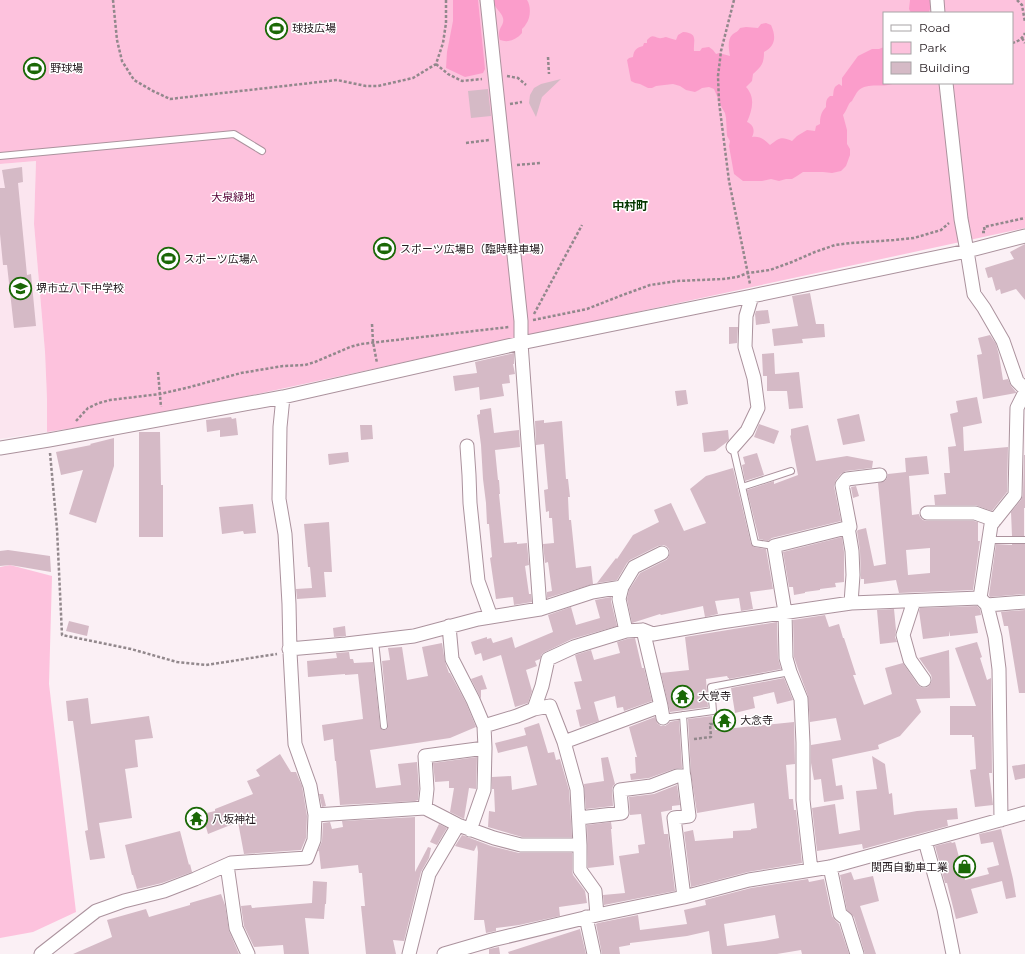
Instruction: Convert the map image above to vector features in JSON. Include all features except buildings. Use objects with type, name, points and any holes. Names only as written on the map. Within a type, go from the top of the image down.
[{"type":"street","points":[[487,0],[521,326],[540,609]]},
{"type":"street","points":[[937,0],[938,12]]},
{"type":"street","points":[[946,84],[961,219],[974,294],[1003,341],[1017,381],[1025,391],[1017,408],[1015,495],[992,525],[989,540],[983,602],[996,637],[999,669],[1001,820]]},
{"type":"street","points":[[0,448],[283,397],[521,343],[967,251],[1025,236]]},
{"type":"street","points":[[733,447],[747,431],[758,408],[754,378],[745,347],[746,316],[752,296]]},
{"type":"street","points":[[41,954],[96,911],[124,901],[164,891],[195,880],[232,863],[307,858],[314,840],[315,815],[310,786],[295,744],[285,534],[279,499],[280,427],[283,397]]},
{"type":"street","points":[[470,451],[470,503],[476,531],[478,580],[491,617]]},
{"type":"street","points":[[851,603],[852,551],[848,527],[850,527],[842,485],[847,479],[880,475]]},
{"type":"street","points":[[927,513],[975,513],[995,520]]},
{"type":"street","points":[[811,870],[803,800],[801,699],[786,658],[785,612],[774,546],[848,527]]},
{"type":"street","points":[[626,631],[619,598],[622,588],[634,567],[662,553]]},
{"type":"street","points":[[290,650],[414,636],[478,619],[540,609],[592,592],[622,588]]},
{"type":"street","points":[[914,601],[903,635],[910,660],[924,680]]},
{"type":"street","points":[[534,709],[542,686],[548,659],[574,647],[626,631],[642,630],[653,634],[721,622],[851,603],[914,601],[1025,602]]},
{"type":"street","points":[[409,954],[429,874],[464,827],[484,790],[484,726],[473,700],[452,659],[450,626]]},
{"type":"street","points":[[564,742],[662,712],[642,630]]},
{"type":"street","points":[[484,726],[534,709],[550,706],[564,742],[577,789],[580,870],[595,891],[592,916],[594,954]]},
{"type":"street","points":[[424,808],[427,789],[425,756],[485,748]]},
{"type":"street","points":[[579,818],[622,813],[620,790],[651,786],[677,776],[684,776],[689,816],[674,818],[684,897]]},
{"type":"street","points":[[315,815],[424,808],[464,827],[521,845],[580,845]]},
{"type":"street","points":[[444,954],[492,940],[592,916],[684,897],[749,880],[830,867],[1025,813]]},
{"type":"street","points":[[925,841],[944,909],[953,954]]},
{"type":"street","points":[[227,866],[236,928],[248,954]]},
{"type":"street","points":[[830,867],[840,914],[846,920],[857,954]]},
{"type":"lane","points":[[0,156],[234,134],[262,151]]},
{"type":"lane","points":[[733,447],[755,543],[774,546]]},
{"type":"lane","points":[[742,486],[791,471]]},
{"type":"lane","points":[[989,540],[1025,540]]},
{"type":"lane","points":[[375,641],[384,726]]},
{"type":"lane","points":[[662,712],[683,715],[713,711],[711,687],[790,672]]},
{"type":"lane","points":[[683,715],[687,775],[684,776]]},
{"type":"path","points":[[113,0],[117,40],[122,61],[134,80],[170,99],[337,80],[366,86],[378,86],[413,78],[436,64],[443,43],[446,23],[446,0]]},
{"type":"path","points":[[734,0],[721,52],[718,76],[719,102],[729,181],[752,296]]},
{"type":"path","points":[[1017,0],[1022,5],[1025,22]]},
{"type":"path","points":[[1013,43],[1022,38],[1025,33]]},
{"type":"path","points":[[1022,38],[1025,43]]},
{"type":"path","points":[[548,57],[549,74]]},
{"type":"path","points":[[436,64],[448,74],[462,81],[511,76],[518,78],[526,84]]},
{"type":"path","points":[[466,143],[502,139]]},
{"type":"path","points":[[504,166],[540,163]]},
{"type":"path","points":[[984,227],[1025,218]]},
{"type":"path","points":[[582,225],[531,320],[587,310],[650,285],[677,281],[723,279],[770,270],[835,245],[914,238],[940,230],[952,220],[961,219]]},
{"type":"path","points":[[372,324],[373,342],[379,375]]},
{"type":"path","points":[[63,437],[88,408],[110,400],[160,394],[190,388],[241,373],[283,366],[305,365],[350,347],[373,342],[521,326]]},
{"type":"path","points":[[158,372],[162,419]]},
{"type":"path","points":[[49,440],[62,635],[178,662],[206,665],[290,650]]},
{"type":"path","points":[[685,740],[711,737],[710,724],[714,724]]},
{"type":"shaded area","points":[[453,0],[478,0],[485,69],[483,73],[465,77],[446,68],[447,52],[453,21]]},
{"type":"shaded area","points":[[494,0],[527,0],[530,12],[529,18],[526,25],[522,29],[522,33],[515,39],[509,41],[500,40],[499,33],[503,23],[503,18],[494,3]]},
{"type":"shaded area","points":[[910,0],[931,0],[929,12],[910,12],[909,9]]},
{"type":"shaded area","points":[[766,23],[771,25],[774,33],[774,40],[771,47],[764,52],[762,64],[753,74],[752,81],[746,87],[752,100],[752,109],[747,122],[753,128],[752,137],[762,138],[770,145],[780,138],[792,141],[807,130],[815,131],[816,126],[820,124],[821,115],[826,107],[827,99],[830,96],[833,96],[836,86],[839,84],[842,86],[842,78],[858,56],[872,49],[883,47],[883,84],[892,84],[866,86],[857,92],[849,104],[843,115],[847,130],[847,144],[850,149],[850,155],[846,166],[841,171],[832,173],[803,172],[792,179],[779,181],[771,179],[762,181],[743,181],[734,174],[729,146],[730,141],[727,136],[725,113],[714,89],[709,87],[702,88],[695,92],[673,84],[648,88],[631,81],[627,60],[633,57],[636,50],[643,46],[644,43],[647,43],[647,40],[653,36],[661,38],[666,37],[676,40],[678,35],[683,32],[688,33],[694,38],[694,51],[700,51],[702,48],[709,47],[716,54],[719,53],[730,56],[730,37],[740,28],[758,28],[761,24]]},
{"type":"shaded area","name":"堺市立八下中学校","points":[[36,161],[34,224],[45,352],[47,432],[0,439],[0,164]]},
{"type":"green space","name":"大泉緑地","points":[[0,0],[1025,0],[1025,228],[160,415],[47,432],[45,352],[34,224],[36,161],[0,164]]},
{"type":"green space","points":[[10,565],[52,576],[49,684],[76,912],[33,932],[0,938],[0,567]]},
{"type":"place","name":"球技広場","points":[[277,28]]},
{"type":"place","name":"野球場","points":[[35,68]]},
{"type":"place","name":"スポーツ広場B（臨時駐車場）","points":[[385,249]]},
{"type":"place","name":"スポーツ広場A","points":[[168,259]]},
{"type":"place","name":"堺市立八下中学校","points":[[20,288]]},
{"type":"place","name":"大覚寺","points":[[682,696]]},
{"type":"place","name":"大念寺","points":[[724,720]]},
{"type":"place","name":"八坂神社","points":[[197,819]]},
{"type":"place","name":"関西自動車工業","points":[[964,867]]},
{"type":"district","name":"中村町","points":[[630,206]]}]
